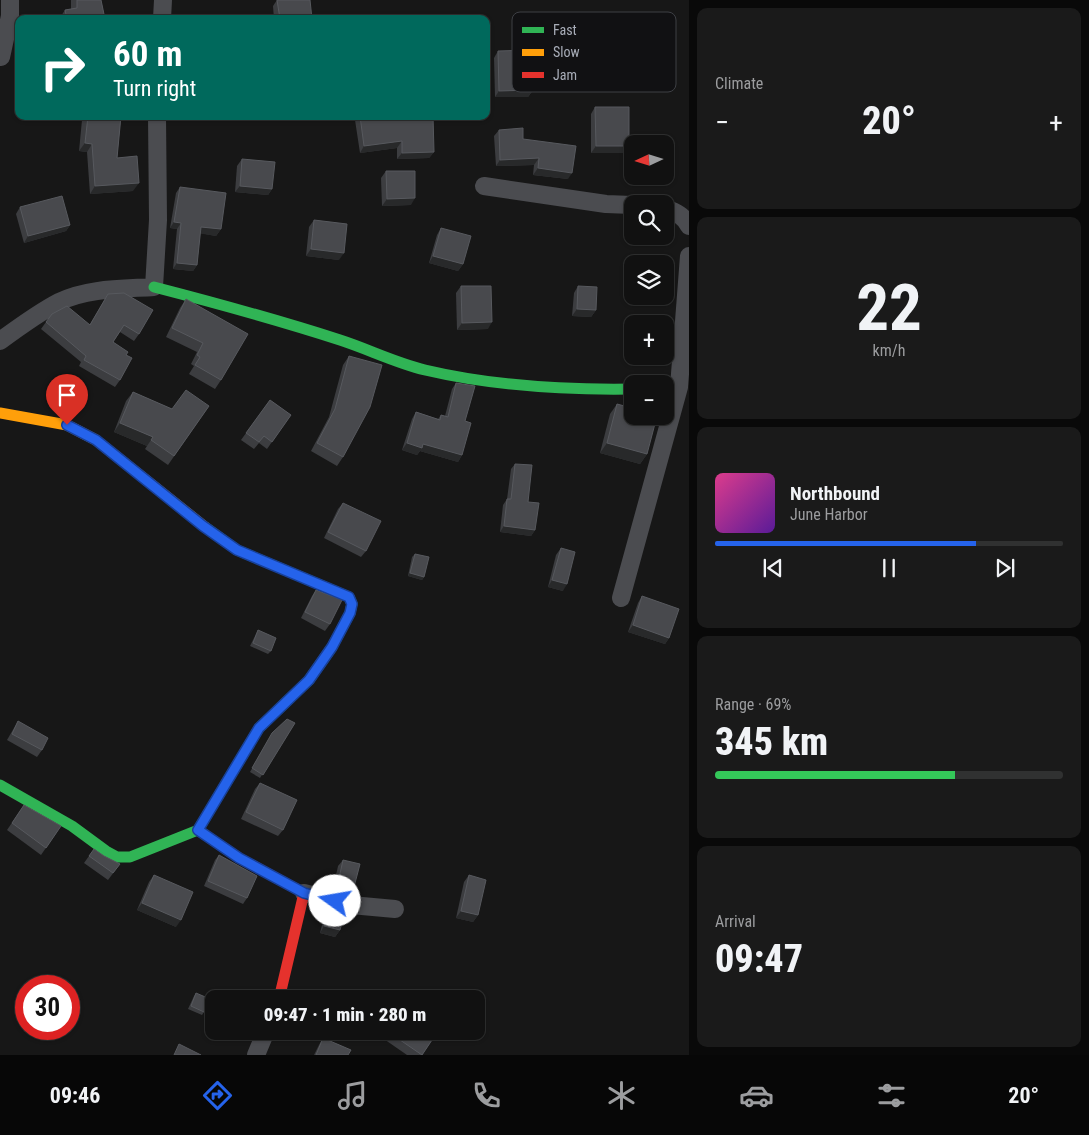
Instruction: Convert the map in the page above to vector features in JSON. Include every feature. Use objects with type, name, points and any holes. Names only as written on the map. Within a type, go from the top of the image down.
[{"type":"street","points":[[1,57],[10,16],[10,0]]},
{"type":"street","points":[[162,15],[163,0]]},
{"type":"street","points":[[154,287],[158,220],[157,120]]},
{"type":"street","points":[[484,186],[606,204],[624,205]]},
{"type":"street","points":[[674,211],[685,219],[689,226]]},
{"type":"street","points":[[622,598],[678,388],[689,256]]},
{"type":"street","points":[[0,341],[31,318],[60,301],[90,292],[154,287],[340,340],[424,370],[523,387],[589,390],[624,389]]},
{"type":"street","points":[[0,413],[67,425],[96,440],[203,526],[237,550],[349,597],[352,604],[350,613],[332,647],[309,680],[259,728],[198,830],[130,857],[117,857],[72,826],[0,785]]},
{"type":"street","points":[[198,830],[239,858],[304,893],[351,905],[395,909]]},
{"type":"street","points":[[281,990],[304,893]]},
{"type":"street","points":[[256,1055],[262,1040]]},
{"type":"building","points":[[77,0],[101,0],[104,15],[66,15],[65,10],[77,8]]},
{"type":"building","points":[[277,0],[310,0],[312,15],[279,15]]},
{"type":"building","points":[[498,51],[512,51],[512,91],[499,91]]},
{"type":"building","points":[[595,107],[629,107],[629,135],[624,135],[624,146],[596,146]]},
{"type":"building","points":[[88,120],[121,120],[117,158],[137,156],[139,183],[95,186],[92,144],[85,143]]},
{"type":"building","points":[[361,120],[433,120],[434,152],[402,153],[402,141],[364,146]]},
{"type":"building","points":[[523,128],[523,139],[576,146],[572,173],[538,168],[539,158],[500,160],[499,130]]},
{"type":"building","points":[[242,159],[275,162],[272,189],[240,186]]},
{"type":"building","points":[[386,171],[415,171],[415,198],[387,199]]},
{"type":"building","points":[[180,187],[226,193],[221,229],[201,227],[197,265],[177,263],[181,223],[174,222]]},
{"type":"building","points":[[62,196],[70,225],[28,236],[20,207]]},
{"type":"building","points":[[314,220],[347,224],[344,253],[311,249]]},
{"type":"building","points":[[441,228],[471,236],[463,264],[433,256]]},
{"type":"building","points":[[461,286],[491,286],[492,322],[462,323]]},
{"type":"building","points":[[578,286],[597,287],[596,310],[577,309]]},
{"type":"building","points":[[124,293],[153,310],[139,334],[124,325],[113,342],[128,352],[126,355],[132,358],[120,380],[84,360],[86,356],[46,322],[52,314],[67,306],[90,325],[108,294]]},
{"type":"building","points":[[186,299],[248,334],[221,380],[195,365],[200,357],[197,355],[203,343],[172,328]]},
{"type":"building","points":[[349,356],[382,365],[370,407],[343,457],[317,443],[335,409]]},
{"type":"building","points":[[456,383],[475,386],[465,421],[471,423],[462,455],[423,444],[422,448],[407,443],[416,412],[440,420],[441,415],[448,417]]},
{"type":"building","points":[[186,390],[209,406],[174,456],[151,440],[153,437],[120,423],[133,392],[172,409]]},
{"type":"building","points":[[270,400],[291,415],[272,442],[264,436],[259,442],[246,433]]},
{"type":"building","points":[[617,404],[624,406],[624,425],[655,425],[647,454],[607,443]]},
{"type":"building","points":[[515,464],[532,465],[528,502],[539,503],[535,530],[504,526],[507,499],[511,499]]},
{"type":"building","points":[[343,503],[381,521],[366,551],[328,532]]},
{"type":"building","points":[[561,548],[575,552],[567,584],[552,580]]},
{"type":"building","points":[[415,554],[429,557],[424,577],[410,573]]},
{"type":"building","points":[[316,590],[342,600],[330,624],[305,612]]},
{"type":"building","points":[[642,596],[679,609],[669,638],[633,625]]},
{"type":"building","points":[[258,630],[276,638],[271,651],[253,643]]},
{"type":"building","points":[[287,719],[295,723],[263,775],[252,768],[272,733]]},
{"type":"building","points":[[18,721],[48,738],[42,750],[12,734]]},
{"type":"building","points":[[260,783],[297,800],[283,830],[246,812]]},
{"type":"building","points":[[24,805],[61,826],[46,848],[12,823]]},
{"type":"building","points":[[94,849],[120,864],[113,873],[89,856]]},
{"type":"building","points":[[219,855],[257,876],[247,898],[208,881]]},
{"type":"building","points":[[343,860],[360,864],[354,887],[338,883]]},
{"type":"building","points":[[154,875],[193,892],[181,920],[142,903]]},
{"type":"building","points":[[469,875],[486,880],[478,915],[461,911]]},
{"type":"building","points":[[330,903],[346,907],[340,930],[324,926]]},
{"type":"building","points":[[196,993],[205,997],[204,1012],[191,1006]]},
{"type":"building","points":[[322,1040],[328,1040],[351,1050],[348,1055],[316,1055]]},
{"type":"building","points":[[400,1040],[432,1040],[422,1055]]},
{"type":"building","points":[[179,1044],[201,1055],[174,1055]]},
{"type":"traffic: fast","points":[[154,287],[317,333],[425,370],[476,380],[528,386],[624,389]]},
{"type":"traffic: fast","points":[[0,785],[72,826],[117,857],[130,857],[198,830],[259,728],[309,680],[332,647],[350,613],[352,604],[349,597],[237,550],[205,527]]},
{"type":"traffic: slow","points":[[0,413],[67,425],[96,440],[205,527]]},
{"type":"traffic: jam","points":[[198,830],[239,858],[304,893],[281,990]]},
{"type":"route","points":[[67,425],[96,440],[203,526],[237,550],[349,597],[352,604],[350,613],[332,647],[309,680],[259,728],[198,830],[239,858],[304,893],[335,901]]}]
